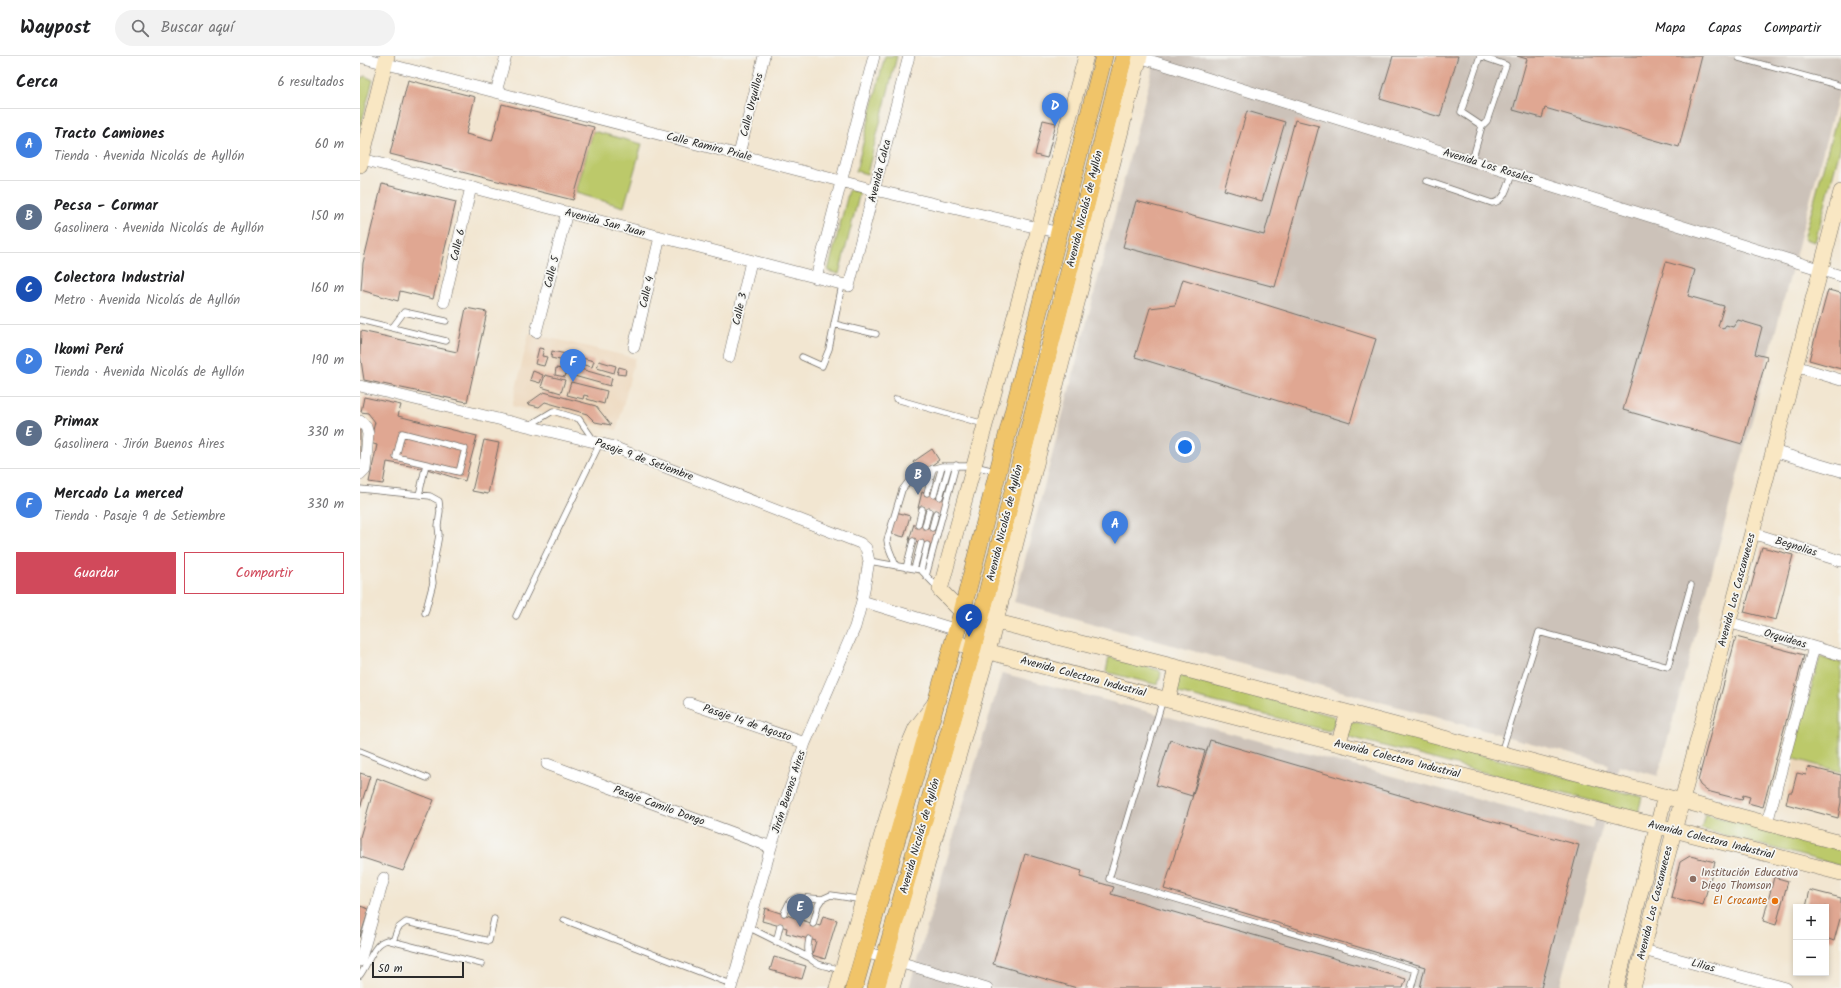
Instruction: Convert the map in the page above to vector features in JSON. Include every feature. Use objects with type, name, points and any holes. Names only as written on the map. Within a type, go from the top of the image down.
[{"type":"main road","points":[[1086,56],[984,424],[940,590],[962,612],[988,620],[1176,667],[1841,843]]},
{"type":"main road","name":"Avenida Nicolás de Ayllón","points":[[851,975],[865,952],[871,901],[936,701],[962,612],[1104,56]]},
{"type":"main road","name":"Avenida Nicolás de Ayllón","points":[[988,620],[1016,479],[1135,56]]},
{"type":"main road","name":"Avenida Nicolás de Ayllón","points":[[876,988],[892,960],[981,650],[1135,56]]},
{"type":"main road","points":[[361,163],[386,60]]},
{"type":"main road","name":"Avenida Los Cascanueces","points":[[1633,988],[1841,192]]},
{"type":"main road","points":[[998,472],[1016,479]]},
{"type":"main road","name":"Avenida Colectora Industrial","points":[[955,636],[981,650],[1338,744],[1841,873]]},
{"type":"main road","points":[[1165,699],[1176,667]]},
{"type":"main road","points":[[1338,744],[1348,713]]},
{"type":"main road","name":"Avenida Los Cascanueces","points":[[1616,988],[1665,796]]},
{"type":"main road","points":[[837,988],[851,975],[871,901]]},
{"type":"main road","name":"Avenida Nicolás de Ayllón","points":[[892,960],[892,988]]},
{"type":"street","points":[[496,92],[506,56]]},
{"type":"street","name":"Calle Urquillos","points":[[739,154],[764,56]]},
{"type":"street","points":[[816,278],[874,56]]},
{"type":"street","name":"Avenida Calca","points":[[846,286],[875,190],[909,56]]},
{"type":"street","name":"Avenida Los Rosales","points":[[1135,56],[1841,276]]},
{"type":"street","name":"Calle Ramiro Priale","points":[[360,57],[386,60],[496,92],[875,190],[1060,233]]},
{"type":"street","name":"Avenida San Juan","points":[[361,163],[471,187],[846,286]]},
{"type":"street","name":"Calle 6","points":[[444,302],[471,187]]},
{"type":"street","name":"Calle 5","points":[[536,332],[567,212]]},
{"type":"street","name":"Calle 4","points":[[634,348],[660,237]]},
{"type":"street","name":"Calle 3","points":[[729,357],[751,261]]},
{"type":"street","points":[[1795,366],[1841,380]]},
{"type":"street","name":"Pasaje 9 de Setiembre","points":[[360,386],[611,446],[860,543],[866,548],[869,561]]},
{"type":"street","points":[[360,421],[366,427],[368,434],[365,470],[360,475]]},
{"type":"street","points":[[1773,452],[1841,471]]},
{"type":"street","name":"Begnolias","points":[[1752,533],[1841,561]]},
{"type":"street","points":[[869,561],[862,601],[955,636]]},
{"type":"street","name":"Jirón Buenos Aires","points":[[731,986],[771,847],[805,743],[855,627],[862,601]]},
{"type":"street","name":"Orquideas","points":[[1728,622],[1841,655]]},
{"type":"street","points":[[1767,823],[1814,647]]},
{"type":"street","name":"Pasaje 14 de Agosto","points":[[689,703],[805,743]]},
{"type":"street","name":"Pasaje Camilo Dongo","points":[[547,764],[771,847]]},
{"type":"street","points":[[361,956],[384,878]]},
{"type":"street","name":"Lilias","points":[[1643,950],[1786,988]]},
{"type":"street","points":[[865,952],[987,988]]},
{"type":"lane","points":[[1472,161],[1482,126],[1487,121],[1506,65],[1480,56],[1461,112],[1482,126]]},
{"type":"lane","points":[[1739,58],[1841,86]]},
{"type":"lane","points":[[1427,181],[1492,203],[1497,203],[1501,201],[1512,174]]},
{"type":"lane","points":[[802,357],[822,366],[829,349],[834,324],[846,286]]},
{"type":"lane","points":[[392,328],[404,312],[446,321]]},
{"type":"lane","points":[[360,320],[446,341]]},
{"type":"lane","points":[[834,324],[876,334]]},
{"type":"lane","points":[[896,399],[984,424]]},
{"type":"lane","points":[[516,616],[598,443],[579,419],[553,411],[528,426]]},
{"type":"lane","points":[[402,433],[465,449],[459,472],[426,464],[396,457],[402,433]]},
{"type":"lane","points":[[419,495],[426,464]]},
{"type":"lane","points":[[926,576],[956,465]]},
{"type":"lane","points":[[896,566],[887,540],[902,490],[908,482],[933,468],[942,466],[974,466],[998,472]]},
{"type":"lane","points":[[934,495],[942,466]]},
{"type":"lane","points":[[940,496],[949,466]]},
{"type":"lane","points":[[927,493],[933,468]]},
{"type":"lane","points":[[360,489],[435,498],[441,505],[438,528],[439,535],[432,574],[433,583],[425,613]]},
{"type":"lane","points":[[918,525],[922,509]]},
{"type":"lane","points":[[925,526],[929,511]]},
{"type":"lane","points":[[932,528],[936,513]]},
{"type":"lane","points":[[906,568],[913,541]]},
{"type":"lane","points":[[914,569],[921,543]]},
{"type":"lane","points":[[921,570],[928,545]]},
{"type":"lane","points":[[869,561],[921,570],[940,590]]},
{"type":"lane","points":[[1501,753],[1539,632],[1668,667],[1691,585]]},
{"type":"lane","points":[[1165,699],[1109,879],[1416,970],[1411,988]]},
{"type":"lane","points":[[360,751],[427,778]]},
{"type":"lane","points":[[784,913],[790,901],[797,897],[822,899],[831,895],[871,901]]},
{"type":"lane","points":[[813,924],[818,905],[822,899]]},
{"type":"lane","points":[[393,941],[398,928],[406,922],[489,941],[494,919]]},
{"type":"lane","points":[[564,920],[731,986]]},
{"type":"lane","points":[[776,942],[780,926]]},
{"type":"lane","points":[[748,927],[808,957],[813,962],[851,975]]},
{"type":"lane","points":[[808,957],[806,950],[809,939]]},
{"type":"lane","points":[[360,975],[380,943],[387,940],[482,964]]},
{"type":"shaded area","points":[[1156,56],[1841,56],[1841,83],[1658,776],[1619,765],[1559,988],[909,988],[1002,673],[1592,829],[1608,764],[1014,602]]},
{"type":"shaded area","points":[[529,333],[635,358],[617,430],[512,406]]},
{"type":"shaded area","points":[[1796,759],[1841,772],[1841,820],[1784,805]]},
{"type":"green space","points":[[885,56],[897,56],[867,174],[856,171]]},
{"type":"green space","points":[[365,76],[373,80],[360,129],[360,83],[361,78]]},
{"type":"green space","points":[[1841,101],[1841,145],[1815,242],[1804,239]]},
{"type":"green space","points":[[593,131],[642,144],[624,207],[576,193]]},
{"type":"green space","points":[[849,190],[860,192],[839,274],[828,271]]},
{"type":"green space","points":[[1109,657],[1159,670],[1161,673],[1158,685],[1106,672]]},
{"type":"green space","points":[[1820,657],[1841,663],[1841,772],[1792,758]]},
{"type":"green space","points":[[1177,675],[1333,716],[1335,718],[1333,728],[1329,731],[1175,692]]},
{"type":"green space","points":[[1348,720],[1642,797],[1638,813],[1346,736]]},
{"type":"green space","points":[[1705,814],[1841,849],[1841,866],[1701,829]]},
{"type":"building","points":[[1393,56],[1458,56],[1440,117],[1380,99]]},
{"type":"building","points":[[1517,56],[1702,56],[1679,147],[1545,108],[1542,118],[1513,110],[1527,59]]},
{"type":"building","points":[[408,80],[475,97],[466,134],[492,141],[502,104],[594,127],[573,200],[390,154]]},
{"type":"building","points":[[1247,111],[1285,122],[1262,201],[1224,190]]},
{"type":"building","points":[[1043,120],[1056,123],[1047,158],[1035,155]]},
{"type":"building","points":[[1295,120],[1319,126],[1275,287],[1123,247],[1136,201],[1264,235]]},
{"type":"building","points":[[382,184],[456,202],[433,299],[400,291],[398,301],[361,290],[363,263]]},
{"type":"building","points":[[1666,262],[1695,270],[1688,296],[1724,306],[1718,326],[1723,329],[1726,325],[1733,327],[1738,320],[1762,327],[1755,354],[1767,357],[1742,444],[1623,410]]},
{"type":"building","points":[[1183,279],[1376,339],[1350,423],[1135,357],[1150,308],[1175,305]]},
{"type":"building","points":[[1828,290],[1841,293],[1841,369],[1809,360]]},
{"type":"building","points":[[466,308],[487,312],[467,402],[364,380],[360,354],[361,331],[457,352]]},
{"type":"building","points":[[539,348],[544,349],[542,356],[547,357],[544,366],[535,364]]},
{"type":"building","points":[[552,351],[575,356],[573,363],[551,358]]},
{"type":"building","points":[[578,357],[594,361],[592,367],[576,363]]},
{"type":"building","points":[[599,361],[616,366],[614,373],[597,368]]},
{"type":"building","points":[[619,367],[626,369],[625,375],[617,374]]},
{"type":"building","points":[[556,368],[567,370],[565,377],[555,375]]},
{"type":"building","points":[[577,368],[612,378],[610,386],[574,376]]},
{"type":"building","points":[[533,371],[543,375],[540,383],[530,380]]},
{"type":"building","points":[[545,375],[565,380],[561,393],[541,387]]},
{"type":"building","points":[[571,382],[607,391],[604,404],[587,399],[588,396],[584,395],[583,399],[567,395]]},
{"type":"building","points":[[544,392],[596,406],[611,425],[595,422],[587,414],[545,402],[539,407],[527,404]]},
{"type":"building","points":[[364,397],[401,405],[398,416],[477,436],[465,481],[427,469],[387,462],[383,484],[369,482],[377,445],[370,443],[375,422],[368,413],[361,412]]},
{"type":"building","points":[[360,430],[363,430],[361,461],[360,461]]},
{"type":"building","points":[[484,440],[499,443],[488,494],[472,491]]},
{"type":"building","points":[[932,449],[939,460],[921,473],[913,462]]},
{"type":"building","points":[[922,492],[947,498],[943,515],[918,508]]},
{"type":"building","points":[[896,512],[910,516],[904,537],[889,533]]},
{"type":"building","points":[[914,524],[939,530],[934,546],[909,540]]},
{"type":"building","points":[[1762,547],[1793,555],[1776,620],[1744,612]]},
{"type":"building","points":[[1736,637],[1804,655],[1763,807],[1748,803],[1750,797],[1743,795],[1742,800],[1707,791],[1698,781]]},
{"type":"building","points":[[1170,740],[1205,751],[1192,796],[1156,785]]},
{"type":"building","points":[[1210,740],[1468,815],[1579,845],[1541,988],[1420,988],[1425,967],[1164,889]]},
{"type":"building","points":[[1808,767],[1841,775],[1841,802],[1838,818],[1786,804],[1789,792],[1792,792],[1797,773],[1806,775]]},
{"type":"building","points":[[360,773],[370,776],[360,808]]},
{"type":"building","points":[[377,778],[434,800],[403,871],[360,857],[360,837]]},
{"type":"building","points":[[1025,854],[1082,871],[1080,877],[1114,887],[1111,894],[1406,979],[1403,988],[1077,988],[993,964]]},
{"type":"building","name":"Institución Educativa Diego Thomson","points":[[1690,856],[1715,862],[1703,905],[1671,897],[1680,862]]},
{"type":"building","name":"El Crocante","points":[[1774,877],[1788,881],[1776,925],[1763,921]]},
{"type":"building","points":[[1810,890],[1841,898],[1841,915],[1834,941],[1829,939],[1829,904],[1807,904]]},
{"type":"building","points":[[360,906],[369,909],[360,937]]},
{"type":"building","points":[[765,908],[820,926],[823,916],[837,920],[825,959],[812,955],[816,941],[786,933],[787,928],[762,921]]},
{"type":"building","points":[[774,957],[806,966],[802,979],[770,970]]},
{"type":"place","name":"Ikomi Perú","points":[[1055,126]]},
{"type":"place","name":"Mercado La merced","points":[[573,382]]},
{"type":"place","name":"Pecsa - Cormar","points":[[918,495]]},
{"type":"place","name":"Tracto Camiones","points":[[1115,544]]},
{"type":"place","name":"Colectora Industrial","points":[[969,637]]},
{"type":"place","name":"Institución Educativa Diego Thomson","points":[[1693,879]]},
{"type":"place","name":"El Crocante","points":[[1775,901]]},
{"type":"place","name":"Primax","points":[[800,927]]}]
